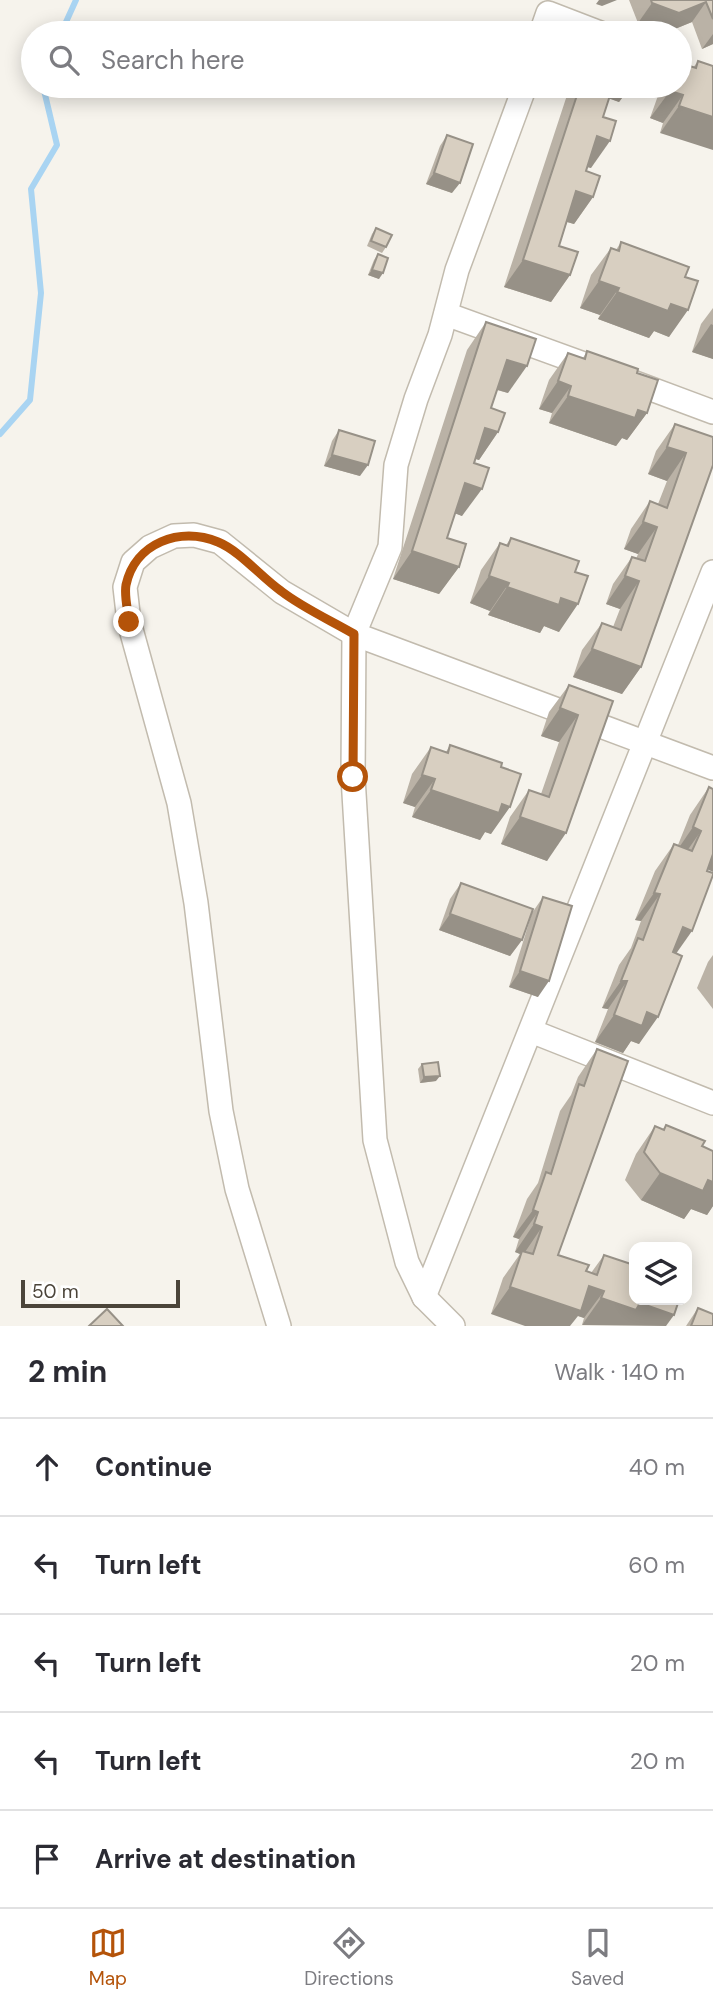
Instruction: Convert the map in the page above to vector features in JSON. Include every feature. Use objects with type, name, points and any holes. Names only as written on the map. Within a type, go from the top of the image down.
[{"type":"street","points":[[545,21],[548,13],[569,21]]},
{"type":"street","points":[[453,1326],[424,1297],[407,1262],[375,1140],[353,777],[354,634],[390,547],[397,465],[446,314],[457,270],[521,98]]},
{"type":"street","points":[[446,314],[713,412]]},
{"type":"street","points":[[279,1326],[237,1189],[221,1111],[196,903],[179,803],[140,665],[125,587],[133,562],[150,547],[174,536],[194,535],[220,542],[282,592],[354,634],[713,768]]},
{"type":"street","points":[[424,1297],[713,572]]},
{"type":"street","points":[[531,1031],[713,1103]]},
{"type":"building","points":[[651,0],[713,0],[713,19],[706,2],[679,13],[652,3]]},
{"type":"building","points":[[698,61],[713,66],[713,117],[679,106],[682,98],[692,98],[692,67],[696,68]]},
{"type":"building","points":[[576,98],[609,98],[603,117],[616,121],[610,141],[597,136],[586,171],[600,176],[593,197],[576,191],[559,246],[578,252],[570,275],[523,260]]},
{"type":"building","points":[[447,135],[473,144],[460,183],[434,173]]},
{"type":"building","points":[[376,228],[392,235],[386,247],[371,241]]},
{"type":"building","points":[[621,242],[689,267],[685,277],[698,281],[688,310],[671,304],[668,311],[617,292],[619,288],[599,281],[611,248],[619,251]]},
{"type":"building","points":[[378,254],[388,258],[383,273],[372,270]]},
{"type":"building","points":[[486,322],[536,339],[527,366],[507,360],[491,408],[505,413],[498,432],[485,428],[474,463],[489,468],[482,489],[465,483],[447,538],[466,544],[459,567],[412,551]]},
{"type":"building","points":[[587,351],[638,369],[637,373],[658,380],[647,413],[638,410],[635,418],[568,396],[571,386],[558,381],[568,353],[585,359]]},
{"type":"building","points":[[675,424],[713,437],[713,465],[641,667],[592,649],[602,623],[621,630],[639,581],[625,576],[632,557],[645,561],[657,527],[643,522],[650,501],[667,508],[686,453],[667,447]]},
{"type":"building","points":[[339,430],[375,441],[368,465],[332,455]]},
{"type":"building","points":[[511,538],[579,561],[575,572],[588,576],[578,604],[561,598],[559,605],[507,587],[509,583],[489,576],[500,543],[508,546]]},
{"type":"building","points":[[569,685],[613,701],[566,833],[520,817],[529,790],[549,797],[578,715],[560,708]]},
{"type":"building","points":[[450,745],[502,763],[501,767],[521,774],[510,807],[502,804],[499,813],[431,790],[435,779],[422,775],[431,747],[448,753]]},
{"type":"building","points":[[709,787],[713,789],[713,854],[707,871],[713,875],[692,931],[683,927],[673,952],[682,956],[658,1017],[647,1012],[642,1026],[614,1015],[627,981],[621,981],[638,938],[643,940],[660,894],[654,893],[674,844],[692,851],[701,831],[693,827]]},
{"type":"building","points":[[461,883],[533,909],[522,940],[450,914]]},
{"type":"building","points":[[543,897],[572,906],[549,981],[520,971]]},
{"type":"building","points":[[597,1049],[628,1061],[558,1255],[589,1265],[586,1271],[597,1275],[604,1255],[629,1263],[629,1305],[639,1305],[636,1310],[601,1298],[604,1291],[589,1286],[581,1311],[510,1287],[522,1251],[533,1254],[542,1227],[534,1224],[538,1212],[533,1210],[546,1172],[551,1174],[579,1084],[584,1086]]},
{"type":"building","points":[[438,1062],[440,1076],[424,1077],[422,1064]]},
{"type":"building","points":[[666,1125],[705,1141],[702,1146],[713,1151],[713,1182],[708,1180],[703,1191],[660,1173],[644,1152],[655,1126],[664,1130]]},
{"type":"building","points":[[646,1305],[677,1305],[674,1315]]},
{"type":"building","points":[[698,1308],[713,1314],[713,1326],[691,1326]]},
{"type":"building","points":[[107,1309],[123,1326],[89,1326]]},
{"type":"waterway","points":[[66,21],[76,0]]},
{"type":"waterway","points":[[0,434],[30,400],[41,293],[31,189],[57,145],[46,98]]},
{"type":"route","points":[[129,622],[125,587],[133,562],[150,547],[174,536],[194,535],[220,542],[282,592],[354,634],[353,777]]}]
